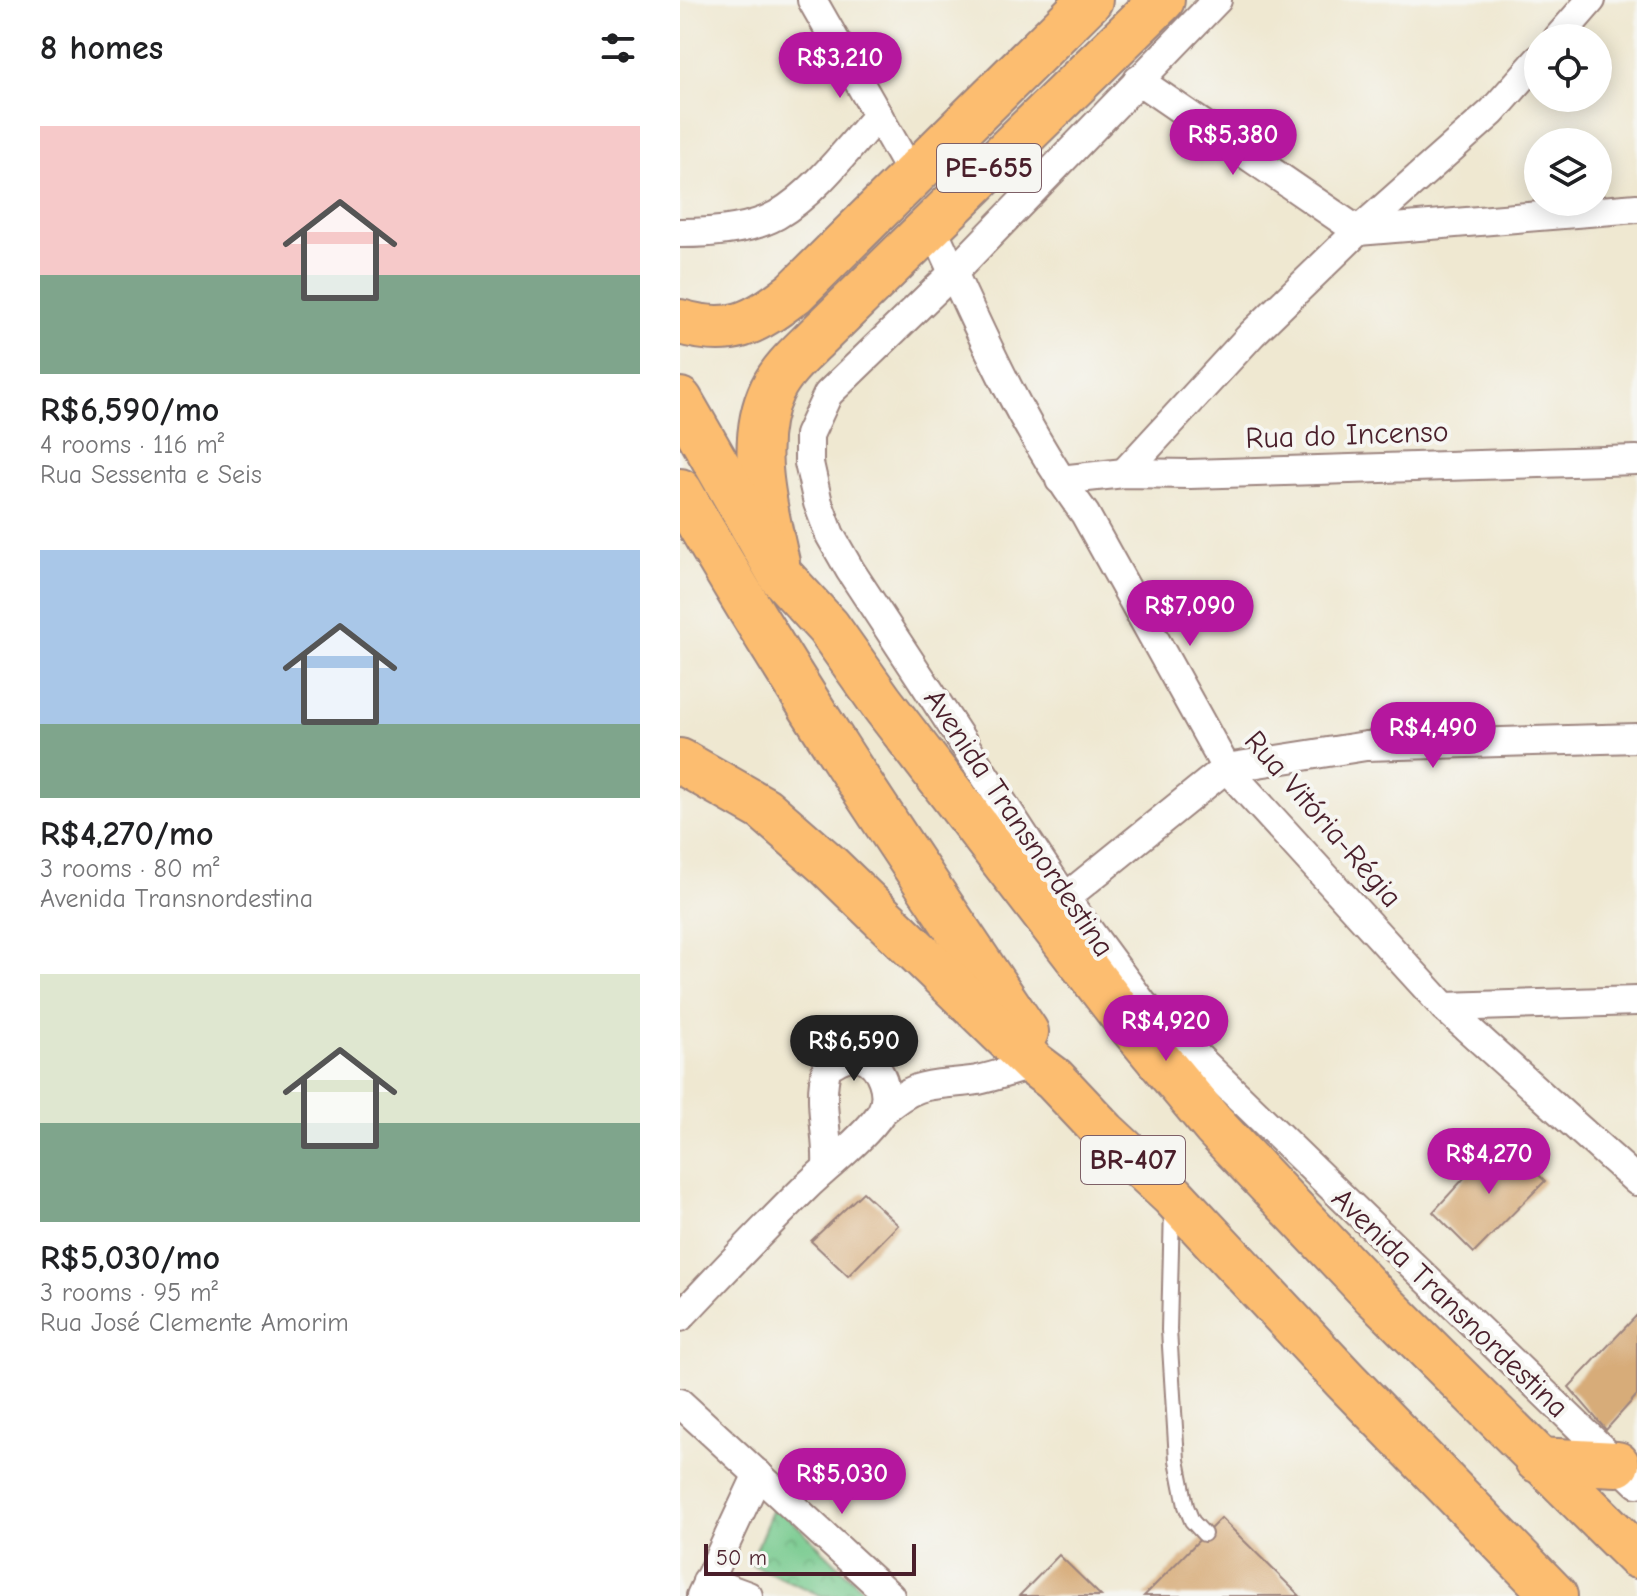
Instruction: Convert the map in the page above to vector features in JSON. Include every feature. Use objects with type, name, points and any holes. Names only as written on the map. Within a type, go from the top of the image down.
[{"type":"main road","name":"PE-655","points":[[680,322],[733,328],[751,323],[794,293],[1090,0]]},
{"type":"main road","name":"PE-655","points":[[781,576],[767,515],[760,450],[763,413],[773,388],[792,362],[1162,0]]},
{"type":"main road","name":"BR-407","points":[[680,400],[781,576],[828,627],[881,702],[1120,1013],[1214,1126],[1375,1296],[1637,1556]]},
{"type":"main road","points":[[680,491],[857,781],[1033,1043],[1044,1072]]},
{"type":"main road","name":"BR-407","points":[[680,761],[764,809],[827,864],[1044,1072],[1173,1196],[1547,1593]]},
{"type":"main road","points":[[1537,1460],[1627,1473]]},
{"type":"street","points":[[812,0],[912,175]]},
{"type":"street","name":"Avenida Transnordestina","points":[[1217,0],[953,273],[828,394],[809,435],[809,463],[818,503],[830,535],[850,570],[1065,898],[1143,1004],[1627,1473]]},
{"type":"street","points":[[1570,24],[1591,0]]},
{"type":"street","points":[[1124,473],[1252,334],[1358,231],[1492,112],[1524,76]]},
{"type":"street","points":[[1138,80],[1358,231],[1637,208]]},
{"type":"street","points":[[680,233],[738,228],[775,216],[798,200],[878,115]]},
{"type":"street","name":"Rua Vitória-Régia","points":[[931,224],[992,356],[1060,480],[1085,514],[1226,768],[1444,1007],[1637,1181]]},
{"type":"street","name":"Rua do Incenso","points":[[1060,480],[1124,473],[1206,474],[1637,460]]},
{"type":"street","points":[[1065,898],[1226,768],[1366,746],[1637,738]]},
{"type":"street","points":[[1444,1007],[1637,1001]]},
{"type":"street","points":[[827,1167],[822,1092],[827,1067],[842,1057],[856,1056],[868,1060],[876,1067],[885,1089],[883,1111]]},
{"type":"street","points":[[680,1317],[756,1236],[901,1095],[934,1082],[1044,1072]]},
{"type":"street","points":[[680,1403],[890,1596]]},
{"type":"street","points":[[748,1596],[704,1588],[758,1474]]},
{"type":"lane","points":[[1173,1196],[1169,1330],[1177,1460],[1186,1506],[1192,1521],[1204,1534]]},
{"type":"green space","points":[[775,1504],[870,1596],[822,1596],[750,1564]]},
{"type":"building","points":[[1501,1138],[1545,1181],[1474,1253],[1433,1212]]},
{"type":"building","points":[[863,1192],[898,1225],[848,1276],[811,1241]]},
{"type":"building","points":[[1637,1315],[1637,1395],[1606,1430],[1569,1387]]},
{"type":"building","points":[[1221,1518],[1300,1596],[1144,1596]]},
{"type":"building","points":[[1059,1555],[1101,1596],[1019,1596]]}]
